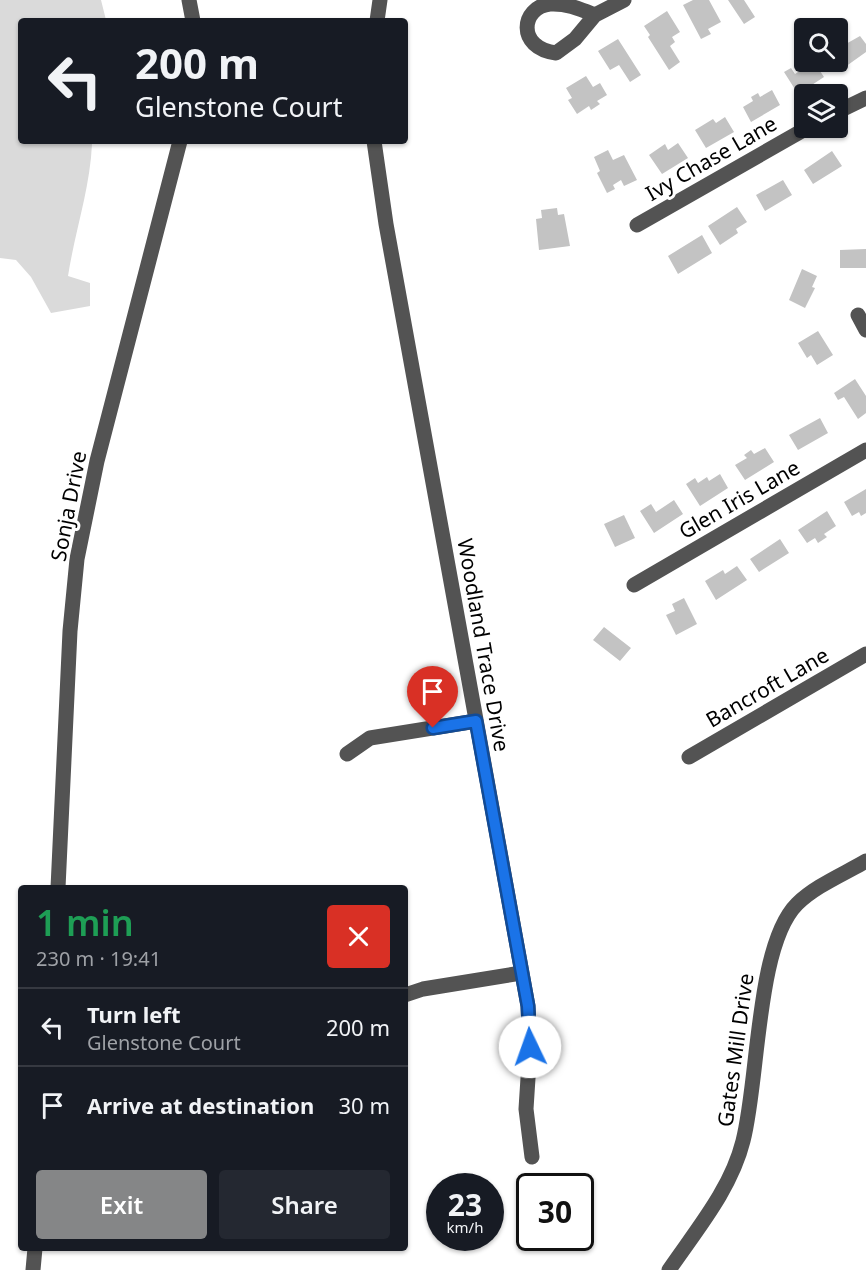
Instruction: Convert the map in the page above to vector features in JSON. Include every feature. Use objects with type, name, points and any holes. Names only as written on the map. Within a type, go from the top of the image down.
[{"type":"street","points":[[189,0],[192,18]]},
{"type":"street","points":[[377,18],[380,0]]},
{"type":"street","points":[[595,15],[624,0]]},
{"type":"street","points":[[848,107],[866,98]]},
{"type":"street","name":"Ivy Chase Lane","points":[[637,225],[794,135]]},
{"type":"street","name":"Sonja Drive","points":[[58,885],[70,631],[77,559],[97,461],[179,144]]},
{"type":"street","name":"Woodland Trace Drive","points":[[374,144],[386,224],[528,1006],[530,1047],[526,1109],[532,1157]]},
{"type":"street","points":[[858,315],[866,330]]},
{"type":"street","name":"Glen Iris Lane","points":[[634,585],[866,450]]},
{"type":"street","name":"Bancroft Lane","points":[[689,757],[866,654]]},
{"type":"street","points":[[348,754],[370,738],[476,721]]},
{"type":"street","name":"Gates Mill Drive","points":[[669,1270],[727,1182],[743,1142],[749,1114],[770,957],[780,927],[797,904],[866,861]]},
{"type":"street","points":[[408,994],[423,989],[521,973]]},
{"type":"street","points":[[33,1270],[35,1251]]},
{"type":"shaded area","points":[[0,0],[101,0],[106,18],[18,18],[18,144],[92,144],[85,194],[68,276],[90,283],[90,306],[51,313],[31,277],[16,260],[0,258]]},
{"type":"building","points":[[693,0],[709,0],[721,22],[708,29],[711,34],[701,39],[683,5]]},
{"type":"building","points":[[728,0],[744,0],[755,17],[744,24]]},
{"type":"building","points":[[667,11],[680,32],[672,37],[675,42],[670,46],[680,62],[669,70],[648,37],[650,35],[644,26]]},
{"type":"building","points":[[860,36],[866,44],[866,52],[848,65],[848,43]]},
{"type":"building","points":[[618,39],[641,75],[630,82],[619,65],[610,70],[598,51]]},
{"type":"building","points":[[791,68],[795,74],[821,72],[824,77],[813,84],[794,84],[794,88],[784,72]]},
{"type":"building","points":[[586,76],[593,87],[600,83],[607,95],[597,101],[600,104],[591,110],[589,106],[577,114],[568,100],[572,98],[566,88]]},
{"type":"building","points":[[772,90],[780,105],[751,122],[743,107],[753,101],[751,97],[758,93],[760,97]]},
{"type":"building","points":[[725,117],[734,132],[706,148],[695,130],[713,119],[716,123]]},
{"type":"building","points":[[678,143],[688,158],[662,174],[649,155],[665,144],[668,150]]},
{"type":"building","points":[[608,150],[613,160],[624,155],[637,180],[624,186],[621,180],[613,185],[615,189],[607,193],[597,173],[600,171],[594,157]]},
{"type":"building","points":[[832,151],[842,166],[813,184],[804,170]]},
{"type":"building","points":[[783,180],[792,195],[765,211],[756,195]]},
{"type":"building","points":[[737,207],[747,222],[736,229],[738,233],[720,245],[708,226]]},
{"type":"building","points":[[557,208],[558,215],[564,214],[570,246],[539,250],[536,219],[542,218],[541,210]]},
{"type":"building","points":[[702,235],[712,253],[678,274],[668,256]]},
{"type":"building","points":[[866,249],[866,268],[840,268],[840,250]]},
{"type":"building","points":[[802,269],[817,276],[812,287],[815,288],[805,308],[789,300]]},
{"type":"building","points":[[818,331],[833,355],[817,365],[811,355],[807,358],[798,343]]},
{"type":"building","points":[[855,379],[866,396],[866,413],[858,419],[844,397],[838,400],[834,393]]},
{"type":"building","points":[[820,418],[828,433],[798,450],[789,435]]},
{"type":"building","points":[[765,448],[774,462],[745,480],[735,465],[747,458],[744,455],[751,450],[754,454]]},
{"type":"building","points":[[720,474],[728,488],[700,506],[686,484],[695,478],[698,483],[707,477],[709,481]]},
{"type":"building","points":[[866,489],[866,513],[861,516],[859,512],[852,516],[844,502]]},
{"type":"building","points":[[674,500],[683,514],[654,533],[640,511],[651,504],[656,512]]},
{"type":"building","points":[[827,511],[836,526],[824,534],[827,537],[818,543],[815,538],[807,543],[798,530]]},
{"type":"building","points":[[624,515],[635,538],[615,547],[604,524]]},
{"type":"building","points":[[780,539],[789,553],[759,572],[750,559]]},
{"type":"building","points":[[737,566],[747,580],[716,600],[705,581],[723,570],[725,574]]},
{"type":"building","points":[[684,598],[697,624],[676,635],[666,615],[675,611],[672,604]]},
{"type":"building","points":[[604,627],[631,648],[620,661],[593,640]]},
{"type":"route","points":[[433,728],[476,721],[528,1006],[530,1047]]}]
